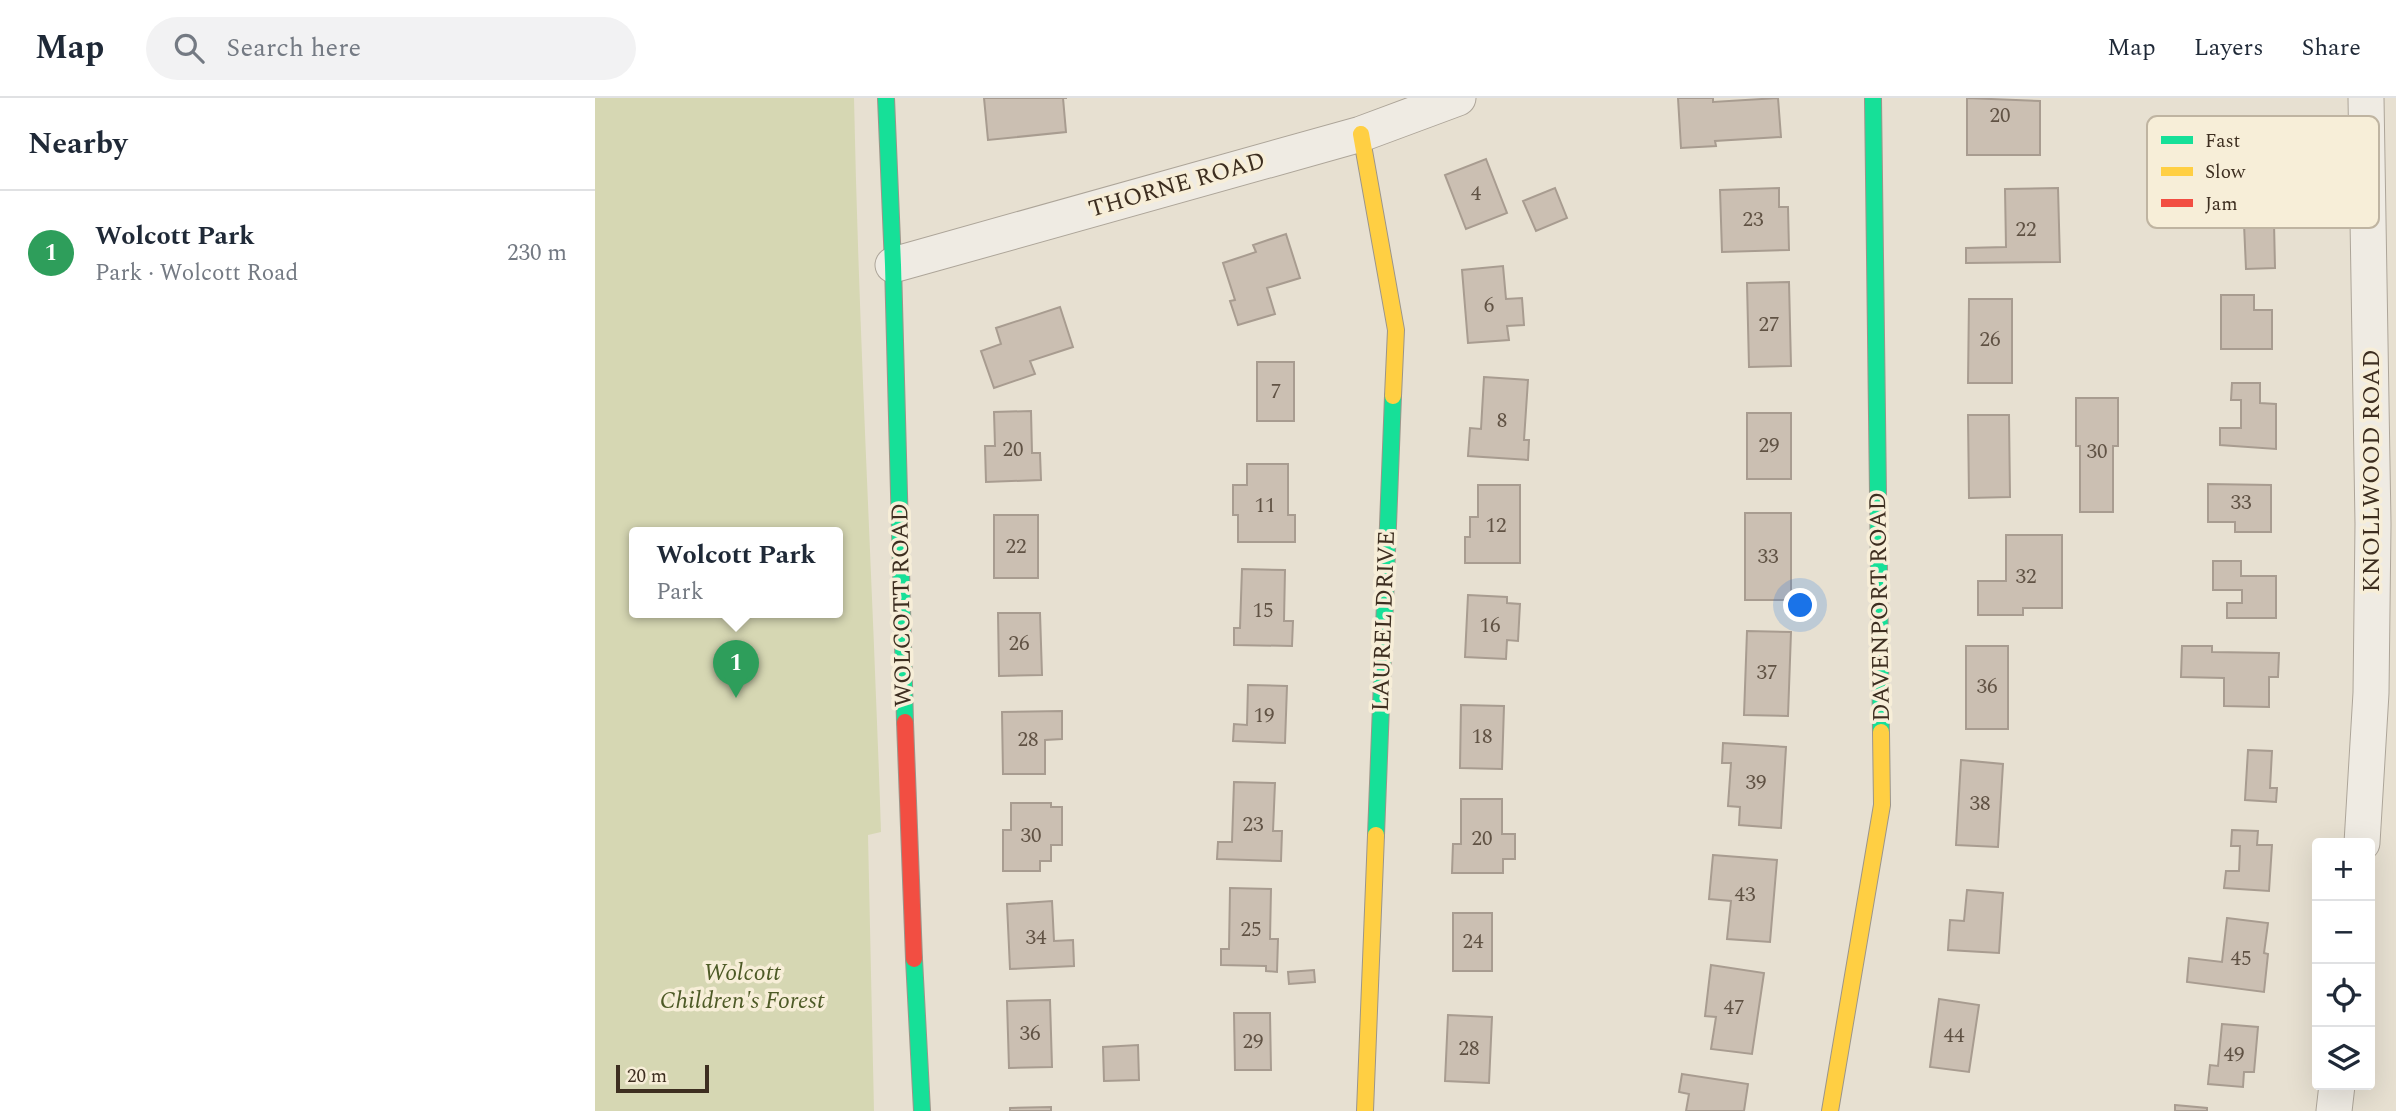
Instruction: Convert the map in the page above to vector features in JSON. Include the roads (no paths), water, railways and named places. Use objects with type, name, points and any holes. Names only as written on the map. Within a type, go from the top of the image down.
[{"type":"street","name":"WOLCOTT ROAD","points":[[886,98],[893,265],[908,856],[922,1111]]},
{"type":"street","name":"THORNE ROAD","points":[[893,265],[1361,134],[1458,98]]},
{"type":"street","name":"DAVENPORT ROAD","points":[[1830,1111],[1882,805],[1873,98]]},
{"type":"street","name":"KNOLLWOOD ROAD","points":[[2367,98],[2367,116]]},
{"type":"street","name":"LAUREL DRIVE","points":[[1361,134],[1396,330],[1364,1111]]},
{"type":"street","name":"KNOLLWOOD ROAD","points":[[2362,838],[2371,693],[2373,524],[2369,228]]},
{"type":"street","points":[[2334,1111],[2336,1090]]},
{"type":"place","name":"Wolcott Park","points":[[736,698]]},
{"type":"park label","name":"Wolcott Children's Forest","points":[[742,987]]}]
